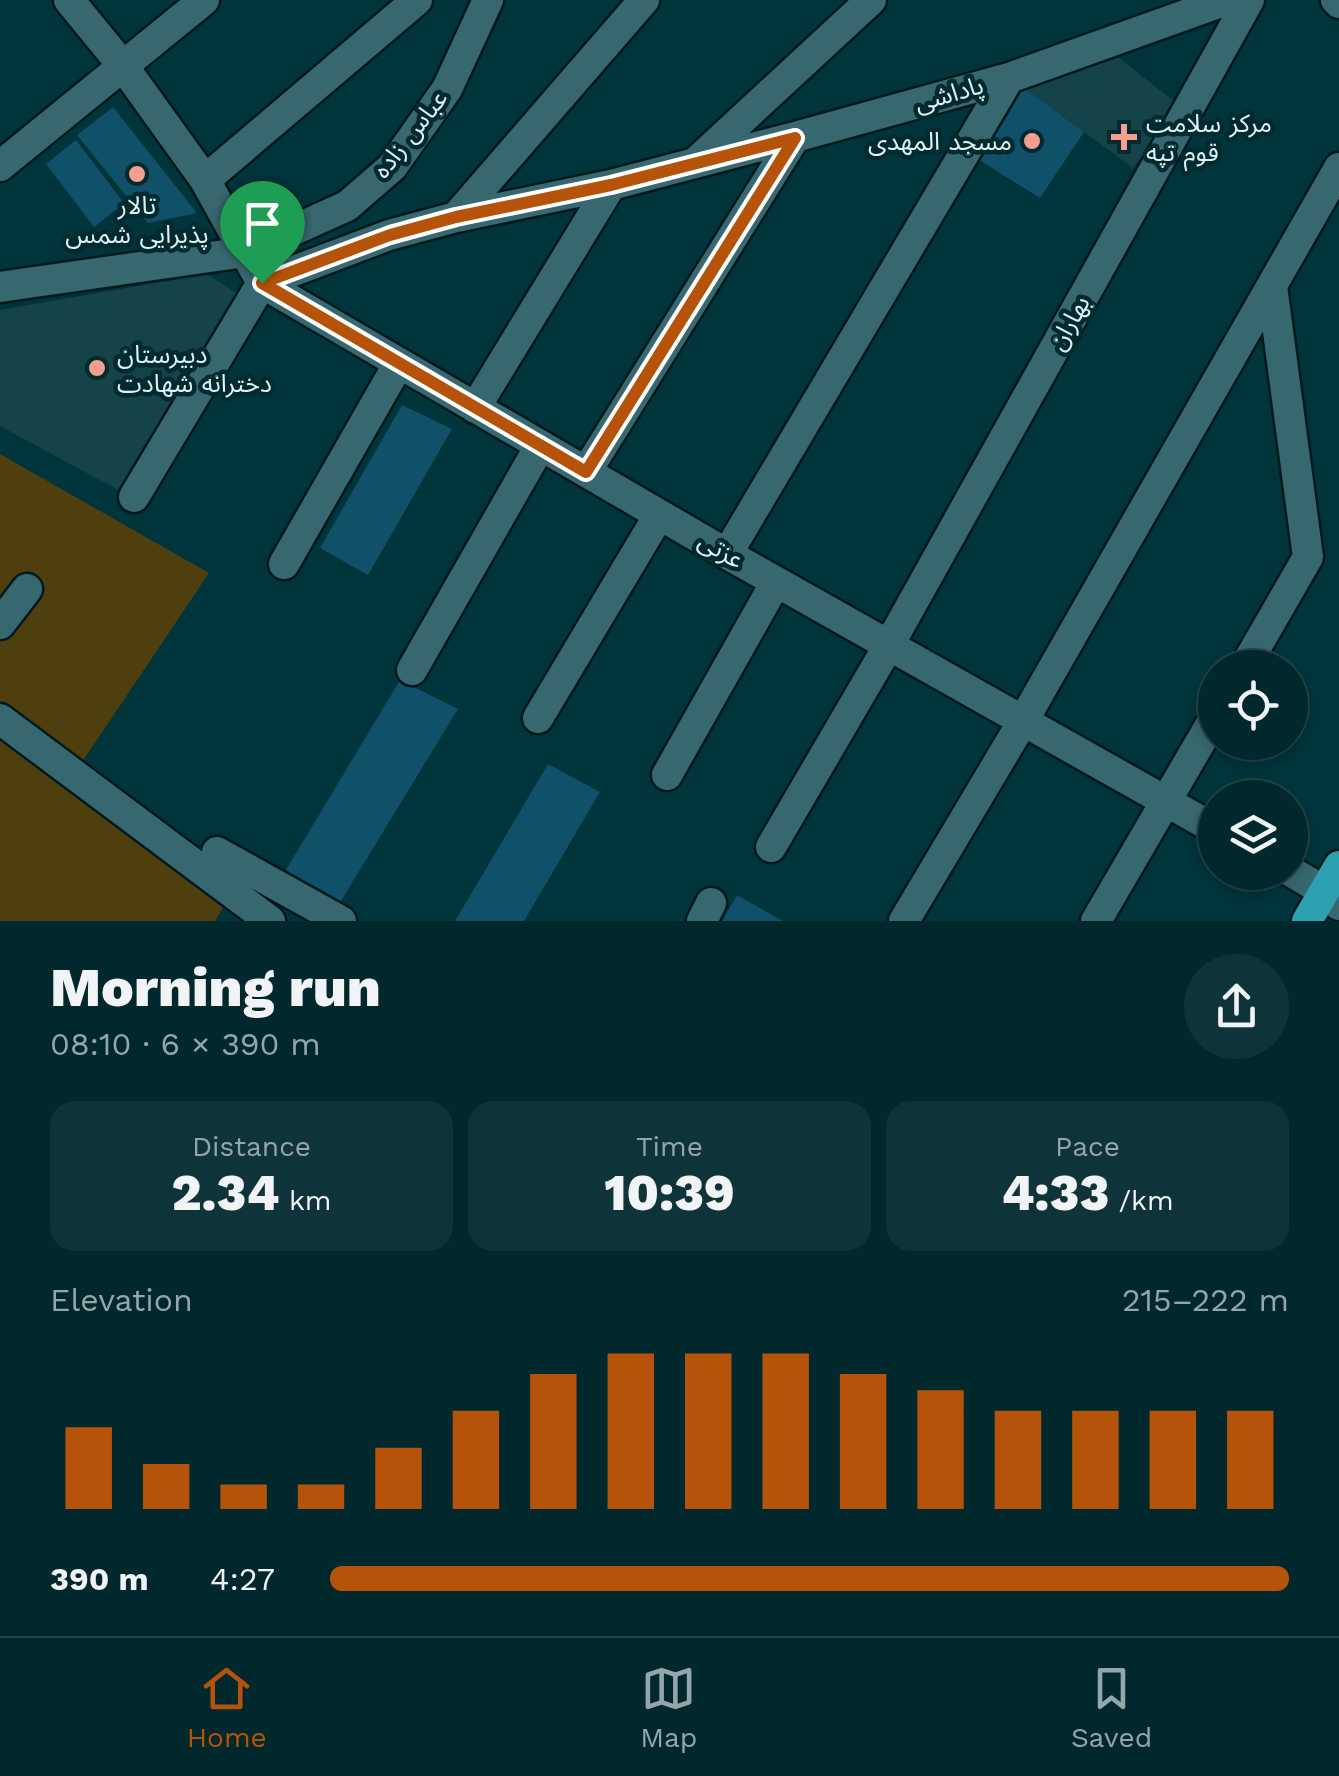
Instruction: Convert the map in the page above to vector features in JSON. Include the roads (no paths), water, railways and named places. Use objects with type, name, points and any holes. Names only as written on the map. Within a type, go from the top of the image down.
[{"type":"main road","points":[[1307,921],[1334,887]]},
{"type":"street","points":[[69,0],[123,66],[205,180],[262,283],[134,497]]},
{"type":"street","points":[[0,166],[204,0]]},
{"type":"street","points":[[205,180],[417,0]]},
{"type":"street","name":"عباس زاده","points":[[0,286],[245,252],[347,206],[392,167],[447,89],[488,0]]},
{"type":"street","points":[[456,217],[644,0]]},
{"type":"street","points":[[694,164],[871,0]]},
{"type":"street","name":"پاداشی","points":[[262,283],[390,235],[694,164],[1009,78],[1162,10],[1227,0]]},
{"type":"street","name":"بهاران","points":[[771,846],[889,645],[1248,0]]},
{"type":"street","points":[[728,554],[1009,78]]},
{"type":"street","points":[[586,472],[795,138]]},
{"type":"street","points":[[904,921],[1339,168]]},
{"type":"street","points":[[476,408],[611,185]]},
{"type":"street","name":"عزتی","points":[[262,283],[776,582],[1198,819]]},
{"type":"street","points":[[1254,650],[1308,556],[1272,286]]},
{"type":"street","points":[[284,564],[399,363]]},
{"type":"street","points":[[412,670],[540,446]]},
{"type":"street","points":[[538,718],[660,515]]},
{"type":"street","points":[[667,775],[776,582]]},
{"type":"street","points":[[0,624],[27,590]]},
{"type":"street","points":[[0,719],[270,921]]},
{"type":"street","points":[[1096,921],[1198,746]]},
{"type":"street","points":[[218,852],[341,921]]},
{"type":"street","points":[[1308,878],[1334,887]]},
{"type":"place","name":"مرکز سلامت قوم تپه","points":[[1124,137]]},
{"type":"place","name":"مسجد المهدی","points":[[1032,141]]},
{"type":"place","name":"تالار پذیرایی شمس","points":[[137,174]]},
{"type":"place","name":"دبیرستان دخترانه شهادت","points":[[97,368]]}]
